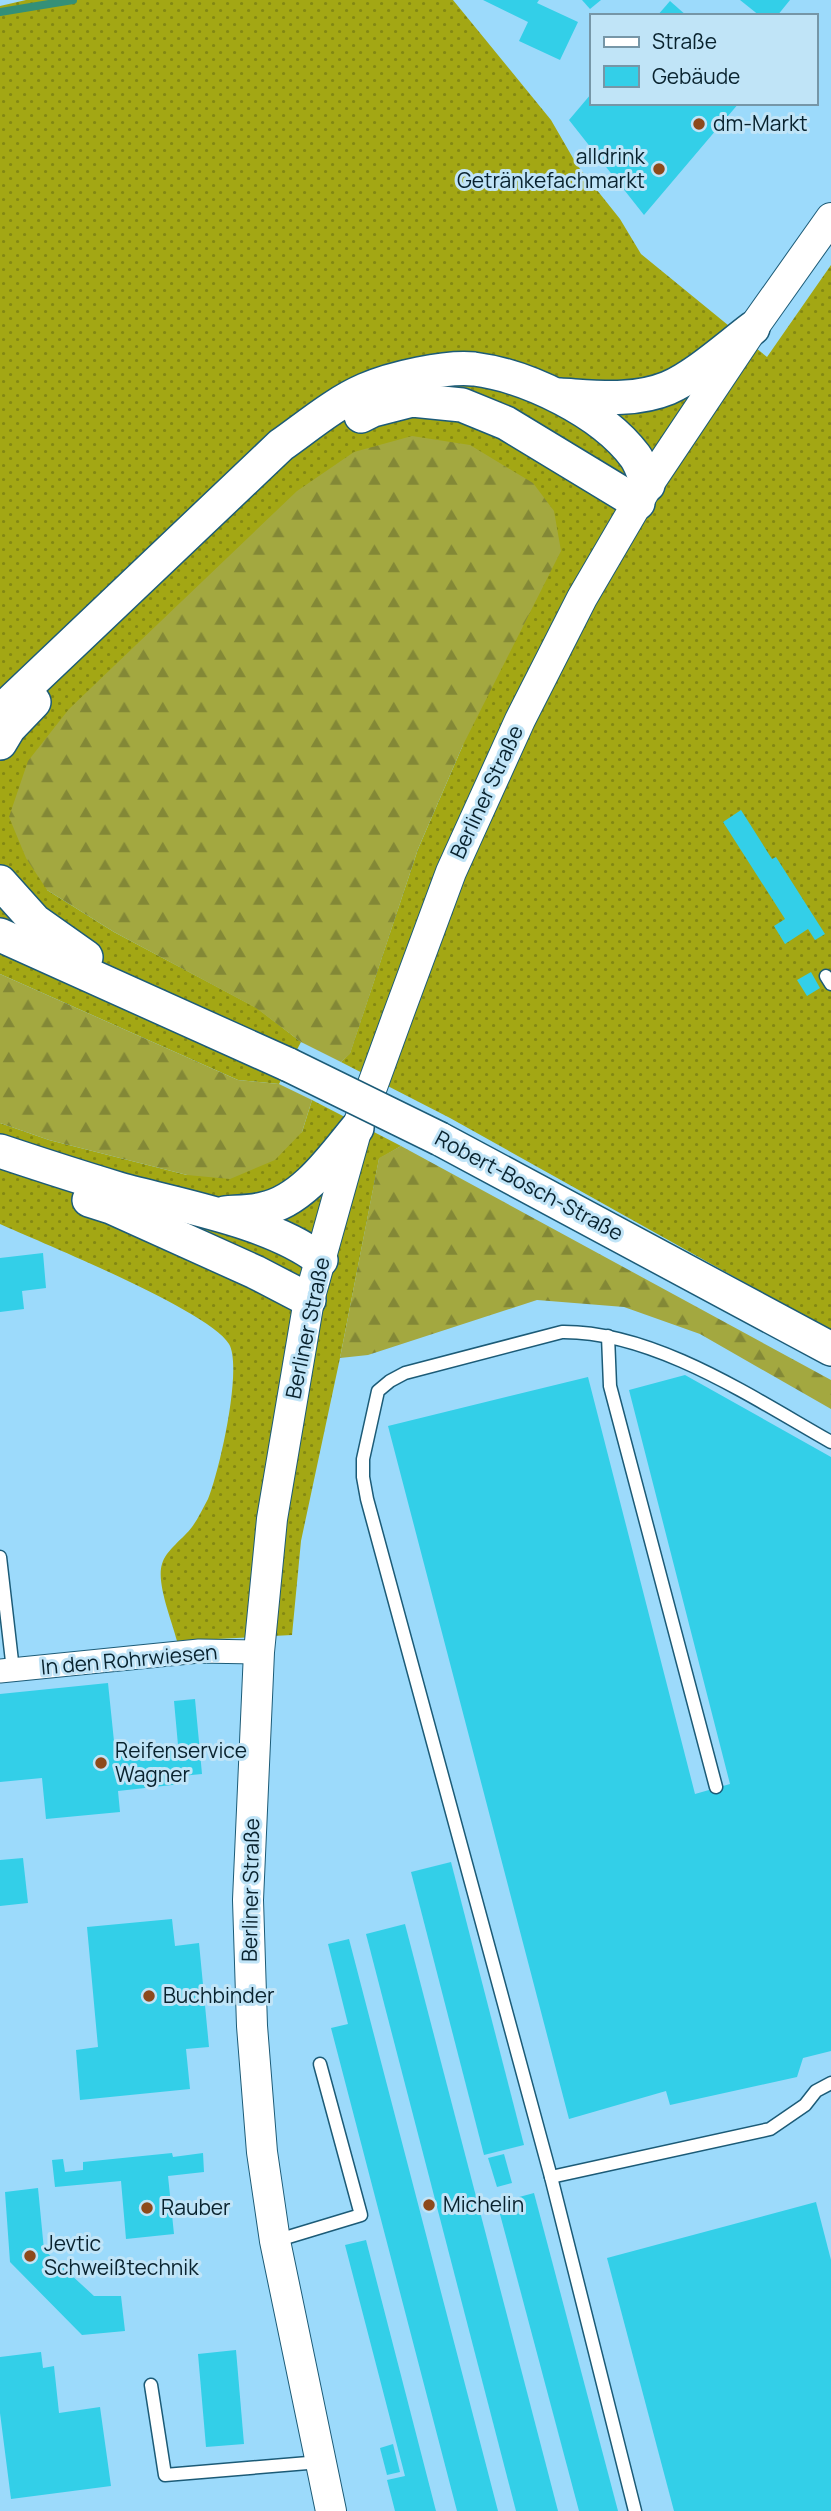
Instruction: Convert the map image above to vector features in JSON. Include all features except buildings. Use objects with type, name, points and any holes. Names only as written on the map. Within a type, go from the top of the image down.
[{"type":"main road","points":[[560,395],[602,398],[638,396],[669,387],[707,363],[753,328]]},
{"type":"main road","points":[[14,715],[281,445],[327,412],[365,390],[417,374],[472,369],[502,374],[560,395],[610,430],[636,457],[643,494]]},
{"type":"main road","points":[[14,715],[298,456],[373,410],[412,400],[462,405],[506,423],[643,494]]},
{"type":"main road","points":[[0,882],[35,921],[70,948],[130,984]]},
{"type":"main road","name":"Robert-Bosch-Straße","points":[[4,933],[130,984],[221,1033]]},
{"type":"main road","name":"Robert-Bosch-Straße","points":[[4,933],[289,1065],[440,1139],[831,1349]]},
{"type":"main road","points":[[214,1214],[266,1209],[295,1194],[320,1173],[357,1128]]},
{"type":"main road","points":[[0,1151],[281,1236],[303,1247],[321,1261]]},
{"type":"main road","points":[[0,1170],[111,1207],[255,1272],[309,1300]]},
{"type":"street","name":"Berliner Straße","points":[[331,2511],[275,2241],[262,2152],[252,2026],[248,1914],[259,1652],[272,1518],[309,1300],[357,1128],[451,872],[482,799],[582,598],[643,494],[753,328],[831,218]]},
{"type":"street","name":"In den Rohrwiesen","points":[[6,1670],[199,1651],[259,1652]]},
{"type":"lane","points":[[635,2511],[551,2177],[367,1499],[363,1459],[378,1391],[397,1377],[562,1332],[608,1336],[702,1370],[831,1442]]},
{"type":"lane","points":[[608,1336],[610,1386],[716,1787]]},
{"type":"lane","points":[[0,1557],[6,1670]]},
{"type":"lane","points":[[275,2241],[361,2215],[320,2064]]},
{"type":"lane","points":[[551,2177],[770,2129],[805,2105],[816,2091],[831,2083]]},
{"type":"lane","points":[[150,2385],[166,2475],[321,2462]]},
{"type":"shaded area","points":[[26,0],[453,0],[551,120],[577,165],[620,219],[641,254],[767,357],[831,265],[831,1331],[450,1118],[341,1062],[350,1053],[418,849],[463,745],[47,890],[114,932],[257,1008],[301,1042],[279,1084],[238,1080],[0,974],[0,6]]},
{"type":"shaded area","points":[[312,1100],[401,1146],[379,1159],[301,1541],[292,1635],[177,1641],[161,1581],[162,1564],[167,1554],[194,1524],[213,1486],[231,1397],[233,1356],[229,1344],[215,1330],[159,1297],[0,1224],[0,1123],[49,1140],[187,1175],[302,1132]]},
{"type":"green space","points":[[412,436],[470,445],[533,483],[554,511],[561,551],[463,745],[418,849],[350,1054],[341,1062],[301,1042],[256,1008],[114,932],[47,890],[26,858],[9,817],[28,761],[69,709],[297,491],[354,452]]},
{"type":"green space","points":[[0,974],[238,1080],[279,1084],[312,1100],[302,1132],[275,1160],[230,1179],[187,1175],[49,1140],[0,1123]]},
{"type":"green space","points":[[401,1146],[831,1380],[831,1409],[700,1334],[624,1307],[537,1300],[368,1355],[340,1358],[379,1158]]},
{"type":"waterway","points":[[0,12],[73,0]]},
{"type":"place","name":"dm-Markt","points":[[699,124]]},
{"type":"place","name":"alldrink Getränkefachmarkt","points":[[659,169]]},
{"type":"place","name":"Reifenservice Wagner","points":[[101,1763]]},
{"type":"place","name":"Buchbinder","points":[[149,1996]]},
{"type":"place","name":"Michelin","points":[[429,2205]]},
{"type":"place","name":"Rauber","points":[[147,2208]]},
{"type":"place","name":"Jevtic Schweißtechnik","points":[[30,2256]]}]
